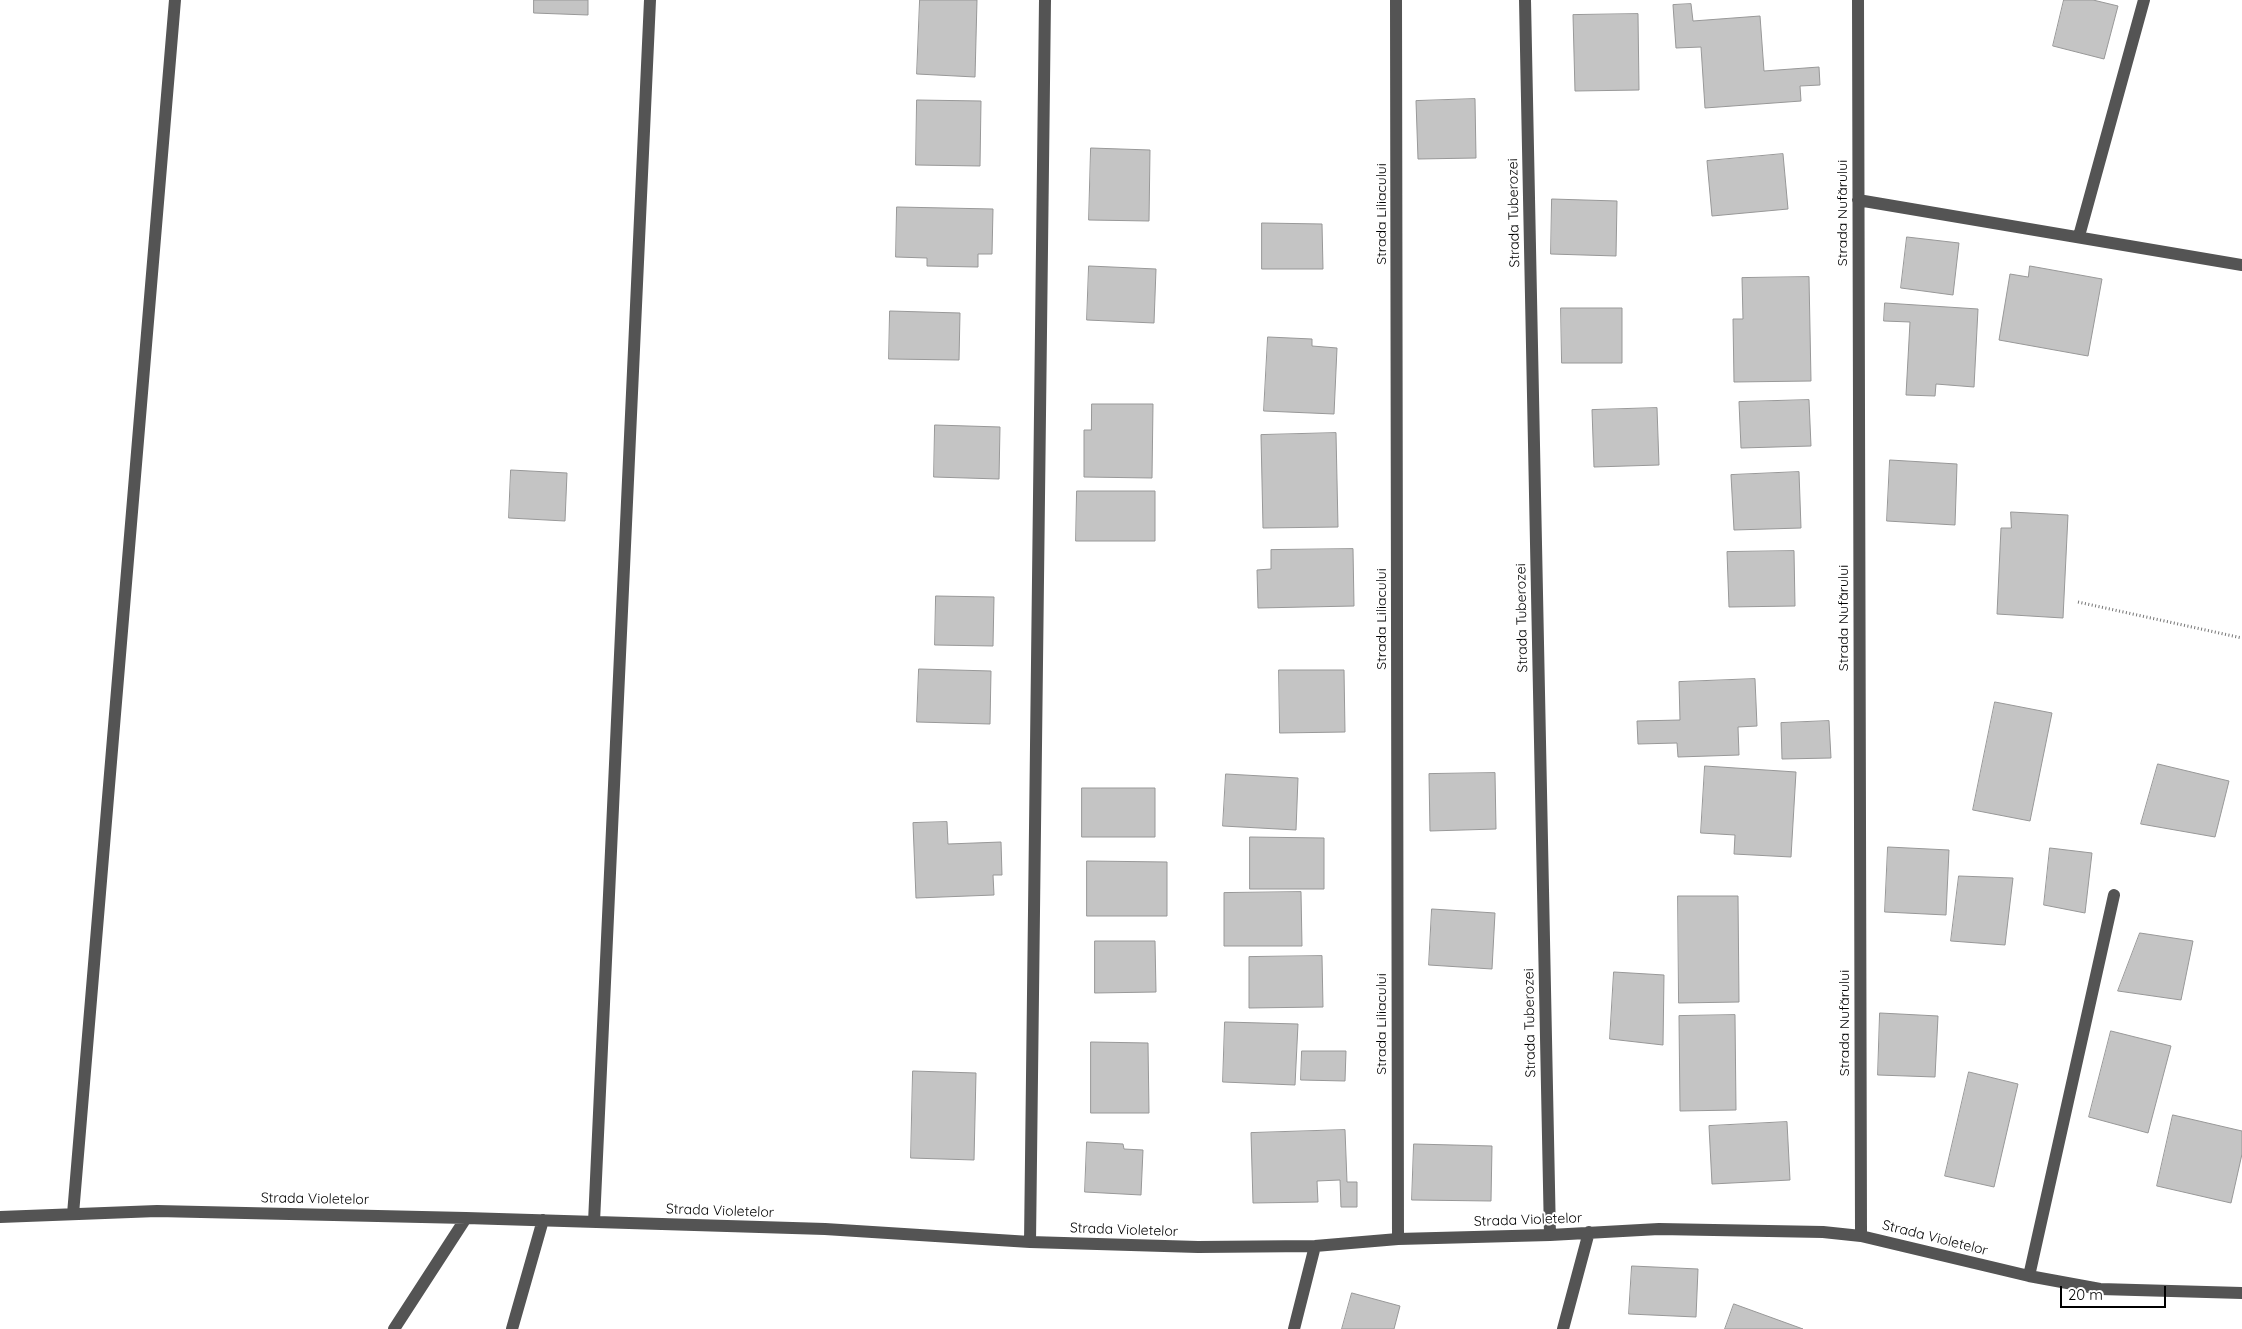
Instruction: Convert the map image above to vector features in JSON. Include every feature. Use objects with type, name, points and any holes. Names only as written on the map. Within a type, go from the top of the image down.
[{"type":"street","points":[[73,1214],[175,0]]},
{"type":"street","points":[[594,1222],[650,0]]},
{"type":"street","points":[[1030,1242],[1045,0]]},
{"type":"street","name":"Strada Liliacului","points":[[1396,0],[1398,1239]]},
{"type":"street","name":"Strada Tuberozei","points":[[1525,0],[1550,1235]]},
{"type":"street","name":"Strada Nufărului","points":[[1858,0],[1861,1236]]},
{"type":"street","points":[[2079,236],[2144,0]]},
{"type":"street","points":[[1858,200],[2242,265]]},
{"type":"street","points":[[2029,1276],[2114,896]]},
{"type":"street","name":"Strada Violetelor","points":[[0,1217],[157,1211],[466,1218],[825,1229],[1030,1242],[1198,1247],[1315,1246],[1398,1239],[1550,1235],[1659,1229],[1823,1232],[1861,1236],[2029,1276],[2100,1289],[2242,1293]]},
{"type":"street","points":[[394,1329],[466,1218]]},
{"type":"street","points":[[512,1329],[543,1220]]},
{"type":"street","points":[[1563,1329],[1590,1232]]},
{"type":"street","points":[[1294,1329],[1315,1246]]},
{"type":"path","points":[[2078,602],[2242,638]]},
{"type":"building","points":[[534,0],[588,0],[588,15],[534,13]]},
{"type":"building","points":[[920,0],[977,0],[975,77],[917,74]]},
{"type":"building","points":[[2064,0],[2093,0],[2118,6],[2104,59],[2053,46]]},
{"type":"building","points":[[1691,4],[1693,21],[1760,16],[1764,71],[1819,67],[1820,85],[1800,86],[1801,101],[1705,108],[1701,47],[1676,48],[1673,5]]},
{"type":"building","points":[[1638,14],[1639,90],[1575,91],[1573,15]]},
{"type":"building","points":[[1475,99],[1476,158],[1418,159],[1416,101]]},
{"type":"building","points":[[917,100],[981,101],[980,166],[916,165]]},
{"type":"building","points":[[1091,148],[1150,150],[1149,221],[1089,220]]},
{"type":"building","points":[[1783,154],[1788,209],[1712,216],[1707,161]]},
{"type":"building","points":[[1552,199],[1617,201],[1616,256],[1551,254]]},
{"type":"building","points":[[897,207],[993,209],[992,254],[978,254],[978,267],[927,266],[927,258],[896,257]]},
{"type":"building","points":[[1262,223],[1322,224],[1323,269],[1262,269]]},
{"type":"building","points":[[1907,237],[1959,243],[1953,295],[1901,288]]},
{"type":"building","points":[[1089,266],[1156,269],[1154,323],[1087,320]]},
{"type":"building","points":[[2030,266],[2102,279],[2088,356],[1999,340],[2010,274],[2028,277]]},
{"type":"building","points":[[1809,277],[1811,381],[1734,382],[1733,319],[1743,319],[1742,278]]},
{"type":"building","points":[[1885,303],[1978,309],[1974,387],[1936,384],[1935,396],[1906,395],[1910,322],[1884,321]]},
{"type":"building","points":[[1561,308],[1622,308],[1622,363],[1562,363]]},
{"type":"building","points":[[890,311],[960,313],[959,360],[889,359]]},
{"type":"building","points":[[1268,337],[1312,339],[1312,346],[1337,348],[1334,414],[1264,411]]},
{"type":"building","points":[[1809,400],[1811,446],[1741,448],[1739,402]]},
{"type":"building","points":[[1092,404],[1153,404],[1152,478],[1084,477],[1084,430],[1091,430]]},
{"type":"building","points":[[1657,408],[1659,465],[1594,467],[1592,410]]},
{"type":"building","points":[[935,425],[1000,427],[999,479],[934,477]]},
{"type":"building","points":[[1336,433],[1338,527],[1263,528],[1261,435]]},
{"type":"building","points":[[1890,460],[1957,464],[1955,525],[1887,521]]},
{"type":"building","points":[[511,470],[567,473],[565,521],[509,518]]},
{"type":"building","points":[[1799,472],[1801,528],[1734,530],[1731,475]]},
{"type":"building","points":[[1077,491],[1155,491],[1155,541],[1076,541]]},
{"type":"building","points":[[2011,512],[2068,515],[2063,618],[1997,614],[2001,528],[2011,528]]},
{"type":"building","points":[[1353,549],[1354,606],[1258,608],[1257,570],[1271,569],[1271,550]]},
{"type":"building","points":[[1794,551],[1795,606],[1729,607],[1727,552]]},
{"type":"building","points":[[936,596],[994,597],[993,646],[935,645]]},
{"type":"building","points":[[919,669],[991,671],[990,724],[917,722]]},
{"type":"building","points":[[1279,670],[1344,670],[1345,732],[1280,733]]},
{"type":"building","points":[[1755,679],[1757,726],[1738,727],[1739,755],[1678,757],[1677,743],[1638,744],[1637,721],[1680,720],[1679,682]]},
{"type":"building","points":[[1995,702],[2052,713],[2030,821],[1973,810]]},
{"type":"building","points":[[1829,721],[1831,758],[1782,759],[1781,723]]},
{"type":"building","points":[[2158,764],[2229,781],[2215,837],[2141,824]]},
{"type":"building","points":[[1705,766],[1796,772],[1791,857],[1734,854],[1735,835],[1701,833]]},
{"type":"building","points":[[1495,773],[1496,829],[1430,831],[1429,774]]},
{"type":"building","points":[[1226,774],[1298,778],[1296,830],[1223,826]]},
{"type":"building","points":[[1082,788],[1155,788],[1155,837],[1082,837]]},
{"type":"building","points":[[947,822],[948,844],[1001,842],[1002,875],[993,875],[994,895],[916,898],[913,823]]},
{"type":"building","points":[[1250,837],[1324,838],[1324,889],[1250,889]]},
{"type":"building","points":[[1888,847],[1949,850],[1946,915],[1885,912]]},
{"type":"building","points":[[2050,848],[2092,853],[2085,913],[2044,905]]},
{"type":"building","points":[[1087,861],[1167,862],[1167,916],[1087,916]]},
{"type":"building","points":[[1959,876],[2013,878],[2005,945],[1951,941]]},
{"type":"building","points":[[1301,892],[1302,946],[1224,946],[1224,893]]},
{"type":"building","points":[[1678,896],[1738,896],[1739,1002],[1679,1003]]},
{"type":"building","points":[[1432,909],[1495,913],[1492,969],[1429,965]]},
{"type":"building","points":[[2140,933],[2193,941],[2181,1000],[2118,991]]},
{"type":"building","points":[[1095,941],[1155,941],[1156,992],[1095,993]]},
{"type":"building","points":[[1322,956],[1323,1007],[1249,1008],[1249,957]]},
{"type":"building","points":[[1614,972],[1664,975],[1663,1045],[1610,1039]]},
{"type":"building","points":[[1880,1013],[1938,1016],[1935,1077],[1878,1075]]},
{"type":"building","points":[[1735,1015],[1736,1110],[1680,1111],[1679,1016]]},
{"type":"building","points":[[1225,1022],[1298,1024],[1295,1085],[1223,1082]]},
{"type":"building","points":[[2111,1031],[2171,1046],[2148,1133],[2089,1117]]},
{"type":"building","points":[[1091,1042],[1148,1043],[1149,1113],[1091,1113]]},
{"type":"building","points":[[1302,1051],[1346,1051],[1345,1081],[1301,1080]]},
{"type":"building","points":[[913,1071],[976,1073],[974,1160],[911,1158]]},
{"type":"building","points":[[1969,1072],[2018,1084],[1994,1187],[1945,1176]]},
{"type":"building","points":[[2173,1115],[2242,1131],[2242,1154],[2231,1203],[2157,1186]]},
{"type":"building","points":[[1787,1122],[1790,1180],[1712,1184],[1709,1126]]},
{"type":"building","points":[[1345,1130],[1347,1182],[1357,1182],[1357,1207],[1341,1207],[1340,1180],[1317,1181],[1318,1202],[1253,1203],[1251,1133]]},
{"type":"building","points":[[1087,1142],[1123,1144],[1124,1149],[1143,1150],[1141,1195],[1085,1192]]},
{"type":"building","points":[[1414,1144],[1492,1146],[1491,1201],[1412,1200]]},
{"type":"building","points":[[1632,1266],[1698,1269],[1696,1317],[1629,1314]]},
{"type":"building","points":[[1352,1293],[1400,1306],[1394,1329],[1342,1329]]},
{"type":"building","points":[[1734,1304],[1803,1329],[1725,1329]]}]
